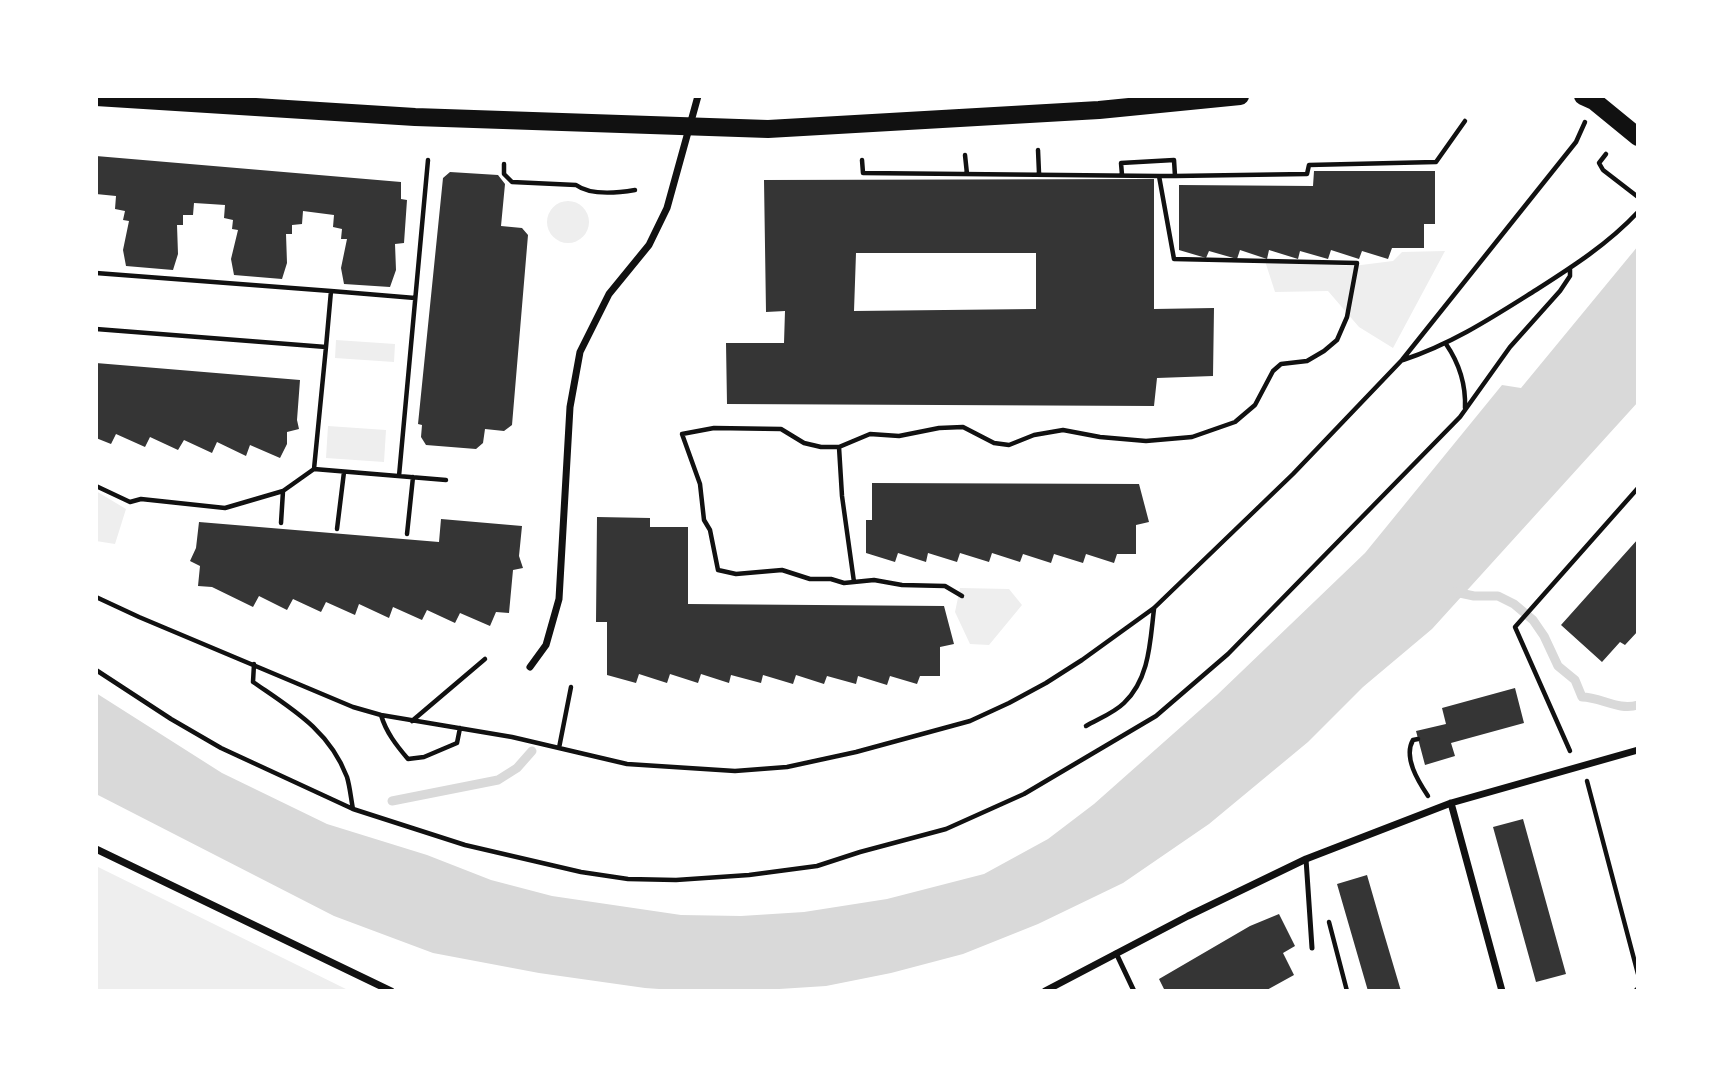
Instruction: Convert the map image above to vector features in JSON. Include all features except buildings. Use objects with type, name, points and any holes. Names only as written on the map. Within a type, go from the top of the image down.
[{"type":"main road","points":[[96,97],[273,103],[688,128],[768,129],[1088,111],[1240,96]]},
{"type":"main road","points":[[1583,96],[1594,101],[1638,137]]},
{"type":"street","points":[[530,667],[546,645],[559,599],[570,407],[580,352],[609,294],[649,245],[667,208],[698,96]]},
{"type":"street","points":[[1045,991],[1306,859],[1451,803],[1638,750]]},
{"type":"street","points":[[1451,803],[1502,991]]},
{"type":"street","points":[[96,849],[391,991]]},
{"type":"lane","points":[[1306,859],[1312,947]]},
{"type":"lane","points":[[1116,953],[1134,991]]},
{"type":"path","points":[[862,160],[863,173],[1159,176],[1307,174],[1310,165],[1436,162],[1465,121]]},
{"type":"path","points":[[96,597],[353,707],[381,715],[460,728],[627,764],[735,771],[787,767],[856,752],[970,721],[1046,683],[1154,608],[1293,474],[1402,360],[1576,142]]},
{"type":"path","points":[[1038,150],[1040,173]]},
{"type":"path","points":[[1606,154],[1598,163],[1603,170],[1638,197]]},
{"type":"path","points":[[965,155],[967,174]]},
{"type":"path","points":[[399,476],[428,160]]},
{"type":"path","points":[[1122,175],[1122,163],[1174,160],[1175,176]]},
{"type":"path","points":[[504,164],[503,174],[512,182],[576,185],[584,191],[635,190]]},
{"type":"path","points":[[962,596],[945,586],[902,585],[874,580],[844,583],[831,579],[810,579],[782,570],[736,574],[718,570],[710,530],[704,520],[700,484],[682,434],[714,428],[781,429],[804,443],[839,447],[870,434],[899,436],[939,428],[963,427],[994,443],[1009,445],[1034,435],[1063,430],[1146,441],[1192,438],[1235,422],[1255,405],[1273,370],[1281,364],[1307,361],[1337,340],[1347,317],[1357,263],[1174,259],[1159,176]]},
{"type":"path","points":[[1402,360],[1446,344],[1485,323],[1570,268],[1624,227],[1638,212]]},
{"type":"path","points":[[96,670],[221,748],[353,809],[465,845],[581,872],[628,879],[676,880],[750,875],[817,866],[946,829],[1024,794],[1156,716],[1228,654],[1463,414],[1510,347],[1560,291],[1570,276],[1570,268]]},
{"type":"path","points":[[96,273],[415,298]]},
{"type":"path","points":[[314,470],[331,291]]},
{"type":"path","points":[[96,329],[326,347]]},
{"type":"path","points":[[1446,344],[1461,373],[1465,406],[1463,414]]},
{"type":"path","points":[[839,447],[842,496],[854,582]]},
{"type":"path","points":[[96,486],[130,502],[141,499],[225,508],[283,491],[314,470],[446,480]]},
{"type":"path","points":[[337,529],[344,472]]},
{"type":"path","points":[[407,534],[413,477]]},
{"type":"path","points":[[1582,765],[1570,752],[1515,628],[1638,488]]},
{"type":"path","points":[[281,523],[283,491]]},
{"type":"path","points":[[1086,726],[1123,704],[1137,687],[1147,664],[1154,608]]},
{"type":"path","points":[[412,721],[485,659]]},
{"type":"path","points":[[254,664],[253,682],[310,722],[332,748],[348,778],[353,809]]},
{"type":"path","points":[[559,748],[571,687]]},
{"type":"path","points":[[381,715],[384,727],[394,743],[408,758],[424,757],[457,743],[460,728]]},
{"type":"path","points":[[1418,739],[1413,740],[1409,751],[1417,779],[1436,808]]},
{"type":"path","points":[[1587,780],[1638,974]]},
{"type":"shaded area","points":[[568,201],[583,207],[589,222],[583,237],[568,243],[553,237],[547,222],[553,207]]},
{"type":"shaded area","points":[[1638,246],[1638,402],[1432,629],[1363,687],[1308,742],[1209,824],[1123,883],[1038,924],[963,954],[891,973],[826,986],[748,991],[645,988],[539,973],[433,953],[334,916],[96,794],[96,693],[222,773],[327,824],[427,855],[491,880],[552,896],[681,915],[741,916],[804,912],[887,899],[984,874],[1048,839],[1094,804],[1217,695],[1365,553],[1502,385],[1521,388]]},
{"type":"shaded area","points":[[1445,251],[1393,348],[1359,327],[1328,291],[1275,292],[1265,261],[1353,266],[1393,261],[1402,252]]},
{"type":"shaded area","points":[[336,340],[395,344],[394,362],[335,358]]},
{"type":"shaded area","points":[[328,426],[386,430],[384,462],[326,458]]},
{"type":"shaded area","points":[[96,491],[126,509],[115,544],[96,541]]},
{"type":"shaded area","points":[[960,588],[1009,589],[1022,605],[989,645],[970,644],[955,612]]},
{"type":"shaded area","points":[[96,866],[350,991],[96,991]]},
{"type":"waterway","points":[[1455,592],[1474,596],[1498,596],[1514,604],[1533,620],[1558,666],[1575,680],[1582,697],[1623,706],[1638,705]]},
{"type":"waterway","points":[[392,801],[498,780],[517,768],[532,751]]}]
